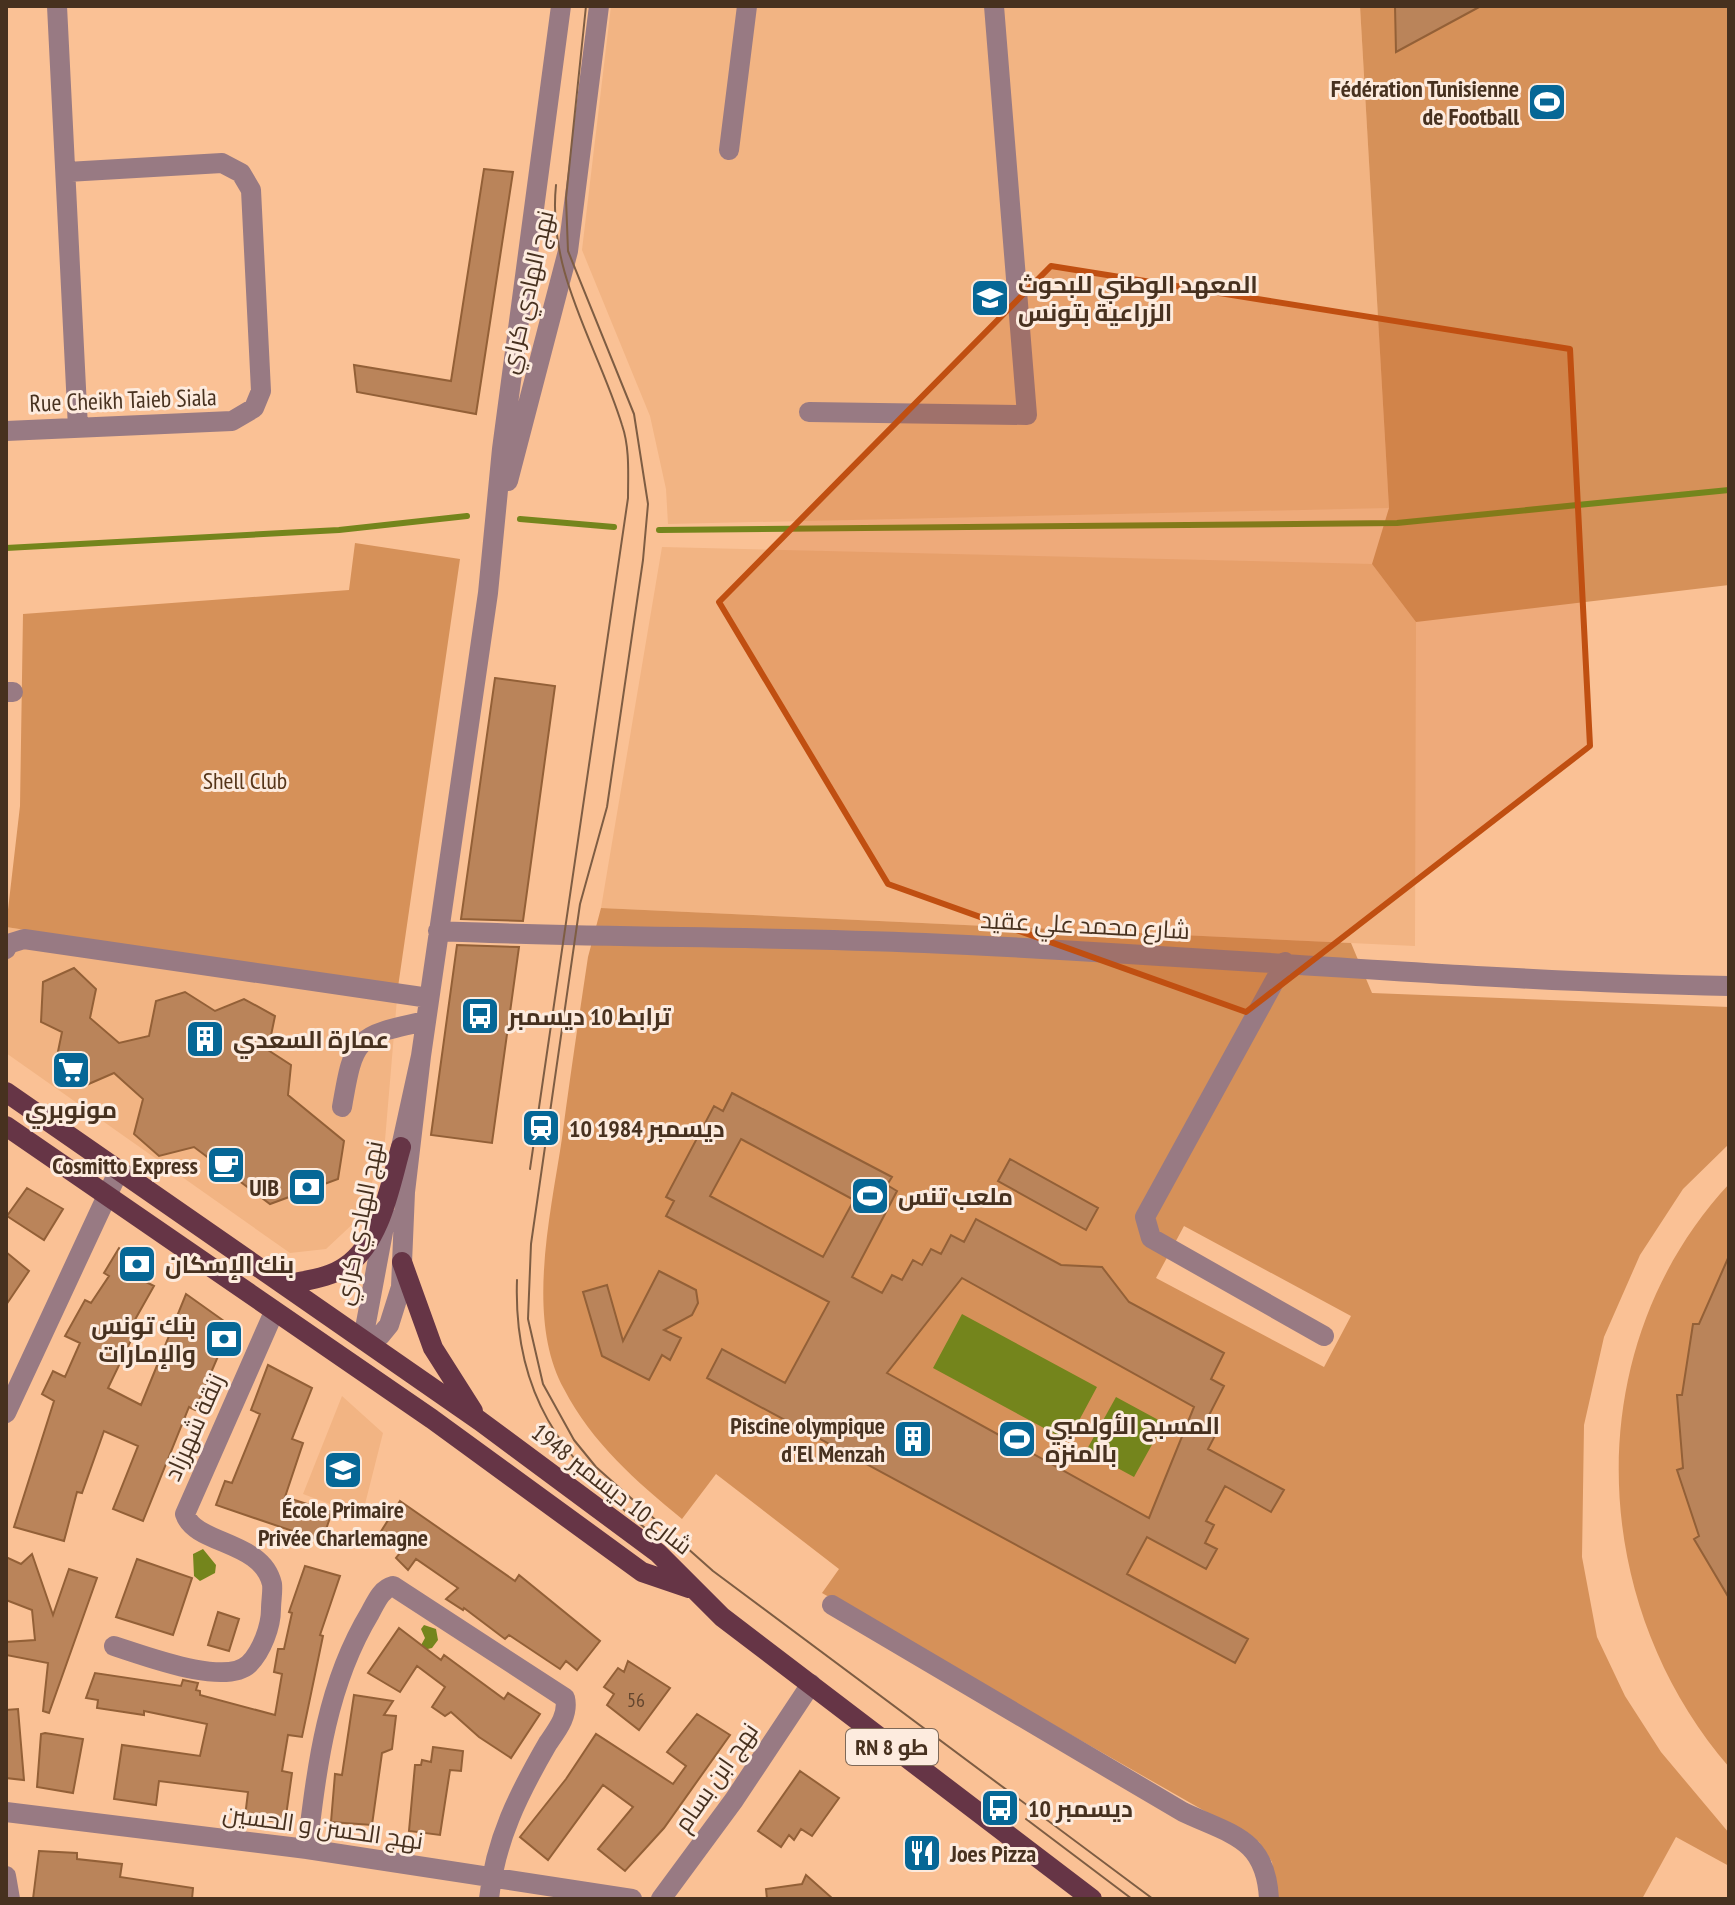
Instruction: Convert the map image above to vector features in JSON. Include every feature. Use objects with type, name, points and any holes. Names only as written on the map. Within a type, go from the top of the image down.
[{"type":"main road","name":"شارع 10 ديسمبر 1948","points":[[6,1092],[480,1421],[658,1553],[696,1591]]},
{"type":"main road","name":"شارع 10 ديسمبر 1948","points":[[6,1126],[328,1348],[642,1572],[696,1591]]},
{"type":"main road","points":[[286,1285],[332,1274],[357,1255],[377,1222],[401,1147]]},
{"type":"main road","points":[[402,1262],[433,1348],[480,1421]]},
{"type":"main road","points":[[328,1348],[363,1339],[359,1370]]},
{"type":"main road","name":"RN 8 طو","points":[[696,1591],[722,1617],[1087,1897]]},
{"type":"street","points":[[57,6],[78,428]]},
{"type":"street","name":"نهج الهادي كراي","points":[[421,1056],[363,1339],[380,1336],[395,1317],[402,1262],[405,1192],[421,1056],[493,539],[502,449],[561,6]]},
{"type":"street","name":"نهج الهادي كراي","points":[[493,539],[568,251],[599,6]]},
{"type":"street","points":[[729,150],[747,6]]},
{"type":"street","points":[[809,412],[1027,415],[994,6]]},
{"type":"street","name":"Rue Cheikh Taieb Siala","points":[[6,431],[239,419],[257,401],[262,375],[251,190],[241,173],[213,162],[67,172]]},
{"type":"street","name":"شارع محمد علي عقيد","points":[[438,931],[925,943],[1285,962],[1421,974],[1729,986]]},
{"type":"street","points":[[6,949],[8,944],[24,939],[429,998]]},
{"type":"street","points":[[1285,962],[1145,1217],[1151,1238],[1324,1336]]},
{"type":"street","points":[[342,1107],[349,1063],[358,1044],[377,1032],[426,1021]]},
{"type":"street","points":[[6,1413],[119,1170]]},
{"type":"street","name":"زنقة شهرزاد","points":[[114,1646],[158,1660],[224,1673],[241,1671],[254,1659],[271,1622],[272,1583],[257,1560],[238,1546],[193,1526],[185,1514],[274,1312]]},
{"type":"street","points":[[307,1849],[318,1767],[335,1688],[355,1638],[383,1592],[393,1586],[565,1698],[563,1719],[512,1807],[490,1889]]},
{"type":"street","points":[[832,1605],[1183,1812],[1240,1838],[1260,1857],[1267,1872],[1269,1899]]},
{"type":"street","name":"نهج ابن بسام","points":[[661,1899],[734,1800],[811,1684]]},
{"type":"street","name":"نهج الحسن و الحسين","points":[[6,1812],[307,1849],[490,1889],[632,1899]]},
{"type":"street","points":[[6,1876],[10,1899]]},
{"type":"highlighted area","points":[[1051,266],[1570,349],[1590,746],[1246,1012],[888,884],[719,602]]},
{"type":"shaded area","name":"المعهد الوطني للبحوث الزراعية بتونس","points":[[611,6],[1360,6],[1389,508],[668,524],[666,489],[650,416],[582,250]]},
{"type":"shaded area","points":[[662,547],[1372,564],[1416,622],[1415,946],[601,908]]},
{"type":"shaded area","points":[[6,927],[398,987],[384,1152],[357,1220],[326,1249],[290,1253],[6,1053]]},
{"type":"shaded area","points":[[962,1314],[1097,1387],[1068,1441],[933,1368]]},
{"type":"shaded area","name":"École Primaire Privée Charlemagne","points":[[342,1396],[383,1433],[362,1516],[303,1494]]},
{"type":"shaded area","points":[[1116,1397],[1164,1423],[1134,1477],[1086,1451]]},
{"type":"shaded area","points":[[203,1549],[216,1565],[215,1573],[200,1581],[194,1576],[193,1554]]},
{"type":"shaded area","points":[[424,1625],[436,1629],[438,1640],[432,1648],[423,1650],[420,1647],[425,1638],[421,1629]]},
{"type":"green space","points":[[1360,6],[1729,6],[1729,585],[1416,622],[1372,564],[1389,508]]},
{"type":"green space","name":"Shell Club","points":[[355,543],[460,559],[398,987],[6,927],[20,806],[23,614],[349,590]]},
{"type":"green space","points":[[601,908],[1351,943],[1372,993],[1729,1007],[1729,1144],[1683,1189],[1640,1255],[1604,1337],[1584,1425],[1582,1557],[1597,1637],[1625,1696],[1661,1752],[1729,1833],[1729,1866],[1676,1837],[1642,1899],[1277,1899],[1272,1862],[1259,1842],[822,1593],[839,1569],[716,1474],[682,1519],[632,1475],[588,1427],[564,1389],[552,1361],[546,1331],[544,1265],[588,957]],"holes":[[[1184,1226],[1351,1316],[1324,1367],[1156,1278]]]},
{"type":"green space","points":[[1729,1184],[1729,1767],[1682,1701],[1648,1629],[1627,1553],[1619,1475],[1625,1397],[1645,1321],[1680,1249]]},
{"type":"building","points":[[1395,6],[1481,6],[1396,52]]},
{"type":"building","points":[[484,169],[513,172],[476,414],[357,392],[354,365],[451,381]]},
{"type":"building","points":[[495,678],[555,686],[523,921],[461,919]]},
{"type":"building","points":[[457,945],[519,947],[492,1143],[431,1135]]},
{"type":"building","points":[[74,968],[96,989],[90,1018],[119,1043],[149,1036],[156,1001],[185,992],[215,1011],[244,999],[275,1016],[268,1050],[291,1065],[288,1095],[344,1141],[338,1179],[270,1204],[194,1147],[159,1156],[134,1134],[143,1099],[114,1073],[84,1086],[55,1066],[62,1032],[41,1022],[43,982]]},
{"type":"building","name":"المسبح الأولمبي بالمنزه","points":[[732,1093],[892,1177],[887,1185],[897,1191],[852,1277],[882,1293],[892,1275],[902,1280],[913,1260],[922,1265],[931,1249],[941,1254],[951,1235],[964,1242],[976,1219],[1061,1265],[1102,1267],[1129,1302],[1224,1353],[1211,1379],[1224,1386],[1206,1421],[1219,1428],[1208,1449],[1284,1490],[1271,1512],[1225,1486],[1206,1521],[1214,1525],[1205,1543],[1217,1549],[1206,1569],[1147,1537],[1127,1574],[1248,1639],[1235,1663],[707,1378],[722,1349],[785,1383],[829,1302],[666,1216],[674,1201],[666,1197],[714,1106],[723,1111]],"holes":[[[741,1139],[854,1200],[823,1257],[710,1196]],[[962,1278],[1194,1407],[1149,1518],[887,1373]]]},
{"type":"building","points":[[1010,1159],[1098,1208],[1086,1230],[998,1181]]},
{"type":"building","points":[[27,1188],[63,1209],[44,1240],[7,1216]]},
{"type":"building","points":[[119,1248],[154,1268],[146,1282],[154,1286],[132,1325],[137,1328],[108,1388],[141,1405],[186,1294],[231,1326],[195,1410],[189,1407],[143,1521],[113,1509],[138,1446],[104,1431],[82,1493],[77,1492],[64,1541],[14,1527],[54,1401],[42,1394],[53,1371],[65,1377],[80,1343],[65,1336],[85,1300],[91,1303],[109,1276],[104,1273]]},
{"type":"building","points":[[6,1252],[29,1271],[6,1305]]},
{"type":"building","points":[[1729,1256],[1729,1598],[1694,1539],[1699,1536],[1677,1470],[1683,1468],[1677,1395],[1682,1395],[1693,1324],[1699,1324]]},
{"type":"building","points":[[659,1271],[696,1290],[698,1303],[692,1315],[664,1330],[681,1338],[670,1360],[662,1355],[649,1380],[602,1356],[583,1292],[607,1285],[623,1341]]},
{"type":"building","points":[[268,1365],[312,1388],[292,1439],[303,1443],[285,1497],[332,1512],[322,1541],[216,1505],[225,1481],[232,1483],[260,1414],[251,1410]]},
{"type":"building","points":[[400,1501],[515,1581],[519,1575],[600,1641],[577,1670],[566,1661],[560,1669],[509,1635],[505,1639],[464,1608],[446,1599],[458,1588],[416,1559],[408,1570],[396,1558],[403,1549],[380,1533]]},
{"type":"building","points":[[32,1554],[53,1615],[69,1569],[97,1578],[49,1713],[43,1711],[48,1663],[6,1655],[6,1642],[35,1640],[32,1610],[6,1600],[6,1557],[21,1564]]},
{"type":"building","points":[[137,1559],[192,1578],[173,1635],[116,1617]]},
{"type":"building","points":[[305,1566],[340,1576],[320,1635],[323,1636],[302,1737],[288,1735],[282,1771],[292,1773],[285,1823],[245,1817],[248,1792],[159,1781],[156,1805],[114,1799],[122,1745],[200,1756],[207,1724],[144,1711],[144,1715],[97,1708],[98,1700],[86,1698],[95,1673],[181,1686],[183,1680],[198,1683],[196,1690],[200,1691],[200,1695],[275,1715],[282,1674],[274,1672],[278,1649],[284,1649],[292,1613],[289,1612]]},
{"type":"building","points":[[218,1612],[239,1619],[229,1651],[208,1645]]},
{"type":"building","points":[[399,1628],[441,1660],[444,1655],[504,1699],[508,1693],[540,1714],[511,1758],[479,1737],[451,1712],[445,1716],[432,1707],[445,1687],[417,1666],[400,1692],[368,1673]]},
{"type":"building","points":[[628,1661],[670,1688],[639,1730],[607,1705],[614,1694],[604,1687],[618,1668],[624,1672]]},
{"type":"building","points":[[354,1695],[393,1701],[384,1715],[396,1716],[392,1749],[382,1753],[372,1825],[331,1822],[335,1774],[342,1775]]},
{"type":"building","points":[[18,1709],[24,1780],[6,1778],[6,1710]]},
{"type":"building","points":[[697,1714],[730,1735],[664,1828],[625,1871],[598,1849],[633,1807],[603,1785],[548,1860],[520,1837],[566,1779],[596,1734],[673,1784],[686,1766],[667,1752]]},
{"type":"building","points":[[41,1734],[83,1739],[73,1793],[37,1787]]},
{"type":"building","points":[[433,1747],[463,1751],[461,1771],[450,1770],[440,1835],[409,1831],[415,1765],[421,1765],[422,1760],[431,1762]]},
{"type":"building","points":[[800,1771],[839,1798],[812,1836],[801,1829],[794,1840],[789,1835],[781,1847],[758,1831]]},
{"type":"building","points":[[39,1851],[77,1853],[77,1859],[122,1864],[120,1877],[193,1888],[192,1899],[33,1899]]},
{"type":"building","points":[[806,1875],[833,1899],[767,1899],[766,1889],[802,1884]]},
{"type":"waterway","points":[[659,530],[1397,523],[1729,490]]},
{"type":"waterway","points":[[6,548],[339,530],[467,516]]},
{"type":"waterway","points":[[520,519],[614,527]]},
{"type":"tram line","points":[[586,6],[566,198],[568,251],[634,414],[648,504],[643,560],[607,807],[580,904],[531,1244],[528,1319],[543,1384],[574,1440],[596,1467],[713,1571],[1153,1899]]},
{"type":"tram line","points":[[530,1169],[628,498],[625,434],[566,278],[555,217],[556,185]]},
{"type":"tram line","points":[[517,1280],[518,1320],[524,1357],[534,1390],[548,1420],[589,1476],[645,1528]]},
{"type":"tram line","points":[[1026,1819],[1132,1899]]},
{"type":"place","name":"Fédération Tunisienne de Football","points":[[1547,102]]},
{"type":"place","name":"المعهد الوطني للبحوث الزراعية بتونس","points":[[990,298]]},
{"type":"place","name":"ترابط 10 ديسمبر","points":[[480,1016]]},
{"type":"place","name":"عمارة السعدي","points":[[205,1039]]},
{"type":"place","name":"مونوبري","points":[[71,1070]]},
{"type":"place","name":"10 ديسمبر 1984","points":[[541,1128]]},
{"type":"place","name":"Cosmitto Express","points":[[226,1165]]},
{"type":"place","name":"UIB","points":[[307,1187]]},
{"type":"place","name":"ملعب تنس","points":[[870,1196]]},
{"type":"place","name":"بنك الإسكان","points":[[137,1264]]},
{"type":"place","name":"بنك تونس والإمارات","points":[[224,1339]]},
{"type":"place","name":"Piscine olympique d'El Menzah","points":[[913,1439]]},
{"type":"place","name":"المسبح الأولمبي بالمنزه","points":[[1017,1439]]},
{"type":"place","name":"École Primaire Privée Charlemagne","points":[[343,1470]]},
{"type":"place","name":"10 ديسمبر","points":[[1000,1808]]},
{"type":"place","name":"Joes Pizza","points":[[922,1853]]}]
